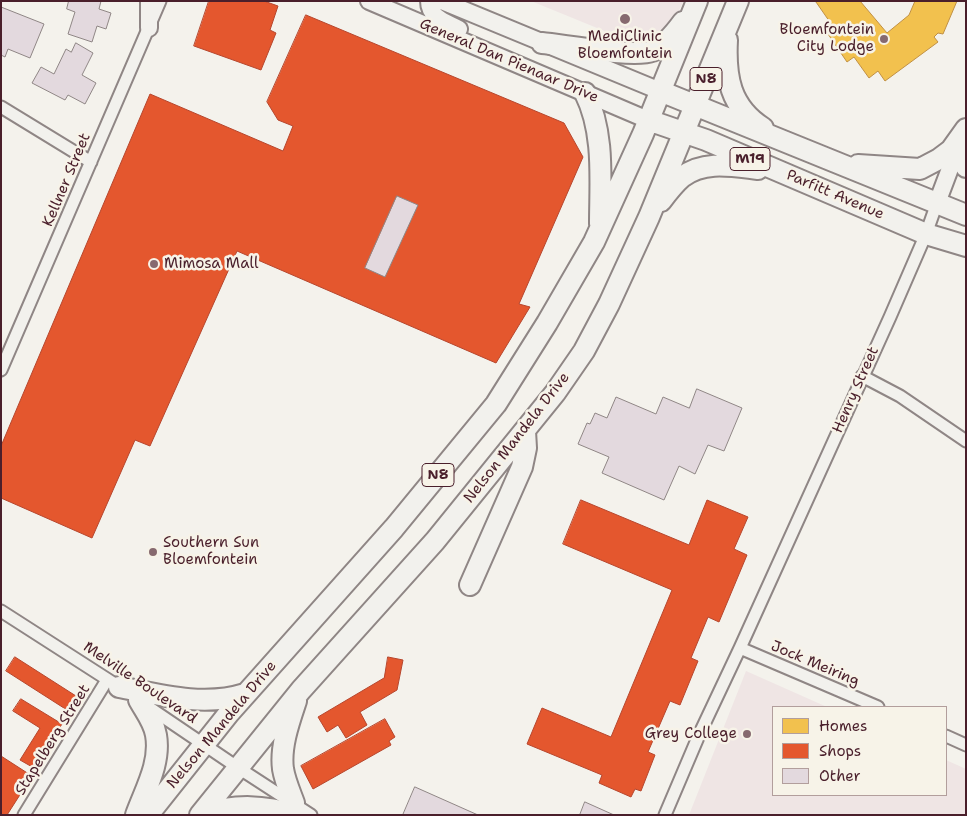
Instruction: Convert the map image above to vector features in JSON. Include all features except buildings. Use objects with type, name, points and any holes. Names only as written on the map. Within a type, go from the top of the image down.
[{"type":"highway","name":"Nelson Mandela Drive","points":[[201,815],[237,767],[300,690],[435,541],[555,393],[584,351],[609,304],[648,217],[738,1]]},
{"type":"highway","points":[[542,43],[617,52],[650,52],[668,40],[696,4]]},
{"type":"highway","name":"N8","points":[[660,91],[696,4]]},
{"type":"highway","points":[[728,26],[726,69],[736,100],[757,124],[784,141]]},
{"type":"highway","name":"Nelson Mandela Drive","points":[[148,815],[245,694],[394,528],[496,404],[552,315],[600,229],[660,91]]},
{"type":"highway","name":"Parfitt Avenue","points":[[660,91],[966,215]]},
{"type":"highway","points":[[585,93],[593,108],[598,132],[600,229]]},
{"type":"highway","name":"Parfitt Avenue","points":[[648,120],[684,132],[926,234],[966,246]]},
{"type":"highway","points":[[834,162],[920,169],[951,150],[966,129]]},
{"type":"highway","points":[[966,153],[966,168]]},
{"type":"highway","points":[[648,217],[681,178],[703,167],[717,165],[778,171]]},
{"type":"highway","points":[[470,585],[522,467],[526,448],[525,431]]},
{"type":"highway","points":[[113,684],[166,696],[212,701],[230,699],[245,694]]},
{"type":"highway","points":[[201,815],[217,810],[254,806],[296,809],[283,770],[282,755],[291,716],[300,690]]},
{"type":"highway","points":[[136,815],[150,780],[157,750],[156,736],[152,724],[139,700]]},
{"type":"street","points":[[149,1],[149,28]]},
{"type":"street","name":"Kellner Street","points":[[1,370],[160,1]]},
{"type":"street","name":"General Dan Pienaar Drive","points":[[369,1],[648,120]]},
{"type":"street","points":[[429,1],[429,8],[435,16],[480,41],[512,62]]},
{"type":"street","name":"General Dan Pienaar Drive","points":[[442,1],[660,91]]},
{"type":"street","points":[[1,107],[91,162]]},
{"type":"street","name":"Henry Street","points":[[665,815],[699,735],[926,234],[966,129]]},
{"type":"street","points":[[862,376],[900,396],[966,441]]},
{"type":"street","name":"Melville Boulevard","points":[[1,611],[139,700],[296,809],[311,815]]},
{"type":"street","name":"Jock Meiring","points":[[740,648],[876,706]]},
{"type":"street","name":"Stapelberg Street","points":[[24,815],[113,684]]},
{"type":"street","points":[[947,736],[966,745]]},
{"type":"shaded area","name":"MediClinic Bloemfontein","points":[[531,1],[684,1],[669,29],[647,40],[624,39]]},
{"type":"shaded area","name":"Grey College","points":[[746,671],[825,706],[772,706],[772,796],[947,796],[947,760],[966,769],[966,815],[689,815]]},
{"type":"place","name":"MediClinic Bloemfontein","points":[[625,19]]},
{"type":"place","name":"Bloemfontein City Lodge","points":[[884,39]]},
{"type":"place","name":"Mimosa Mall","points":[[154,264]]},
{"type":"place","name":"Southern Sun Bloemfontein","points":[[153,552]]},
{"type":"place","name":"Grey College","points":[[747,734]]}]
